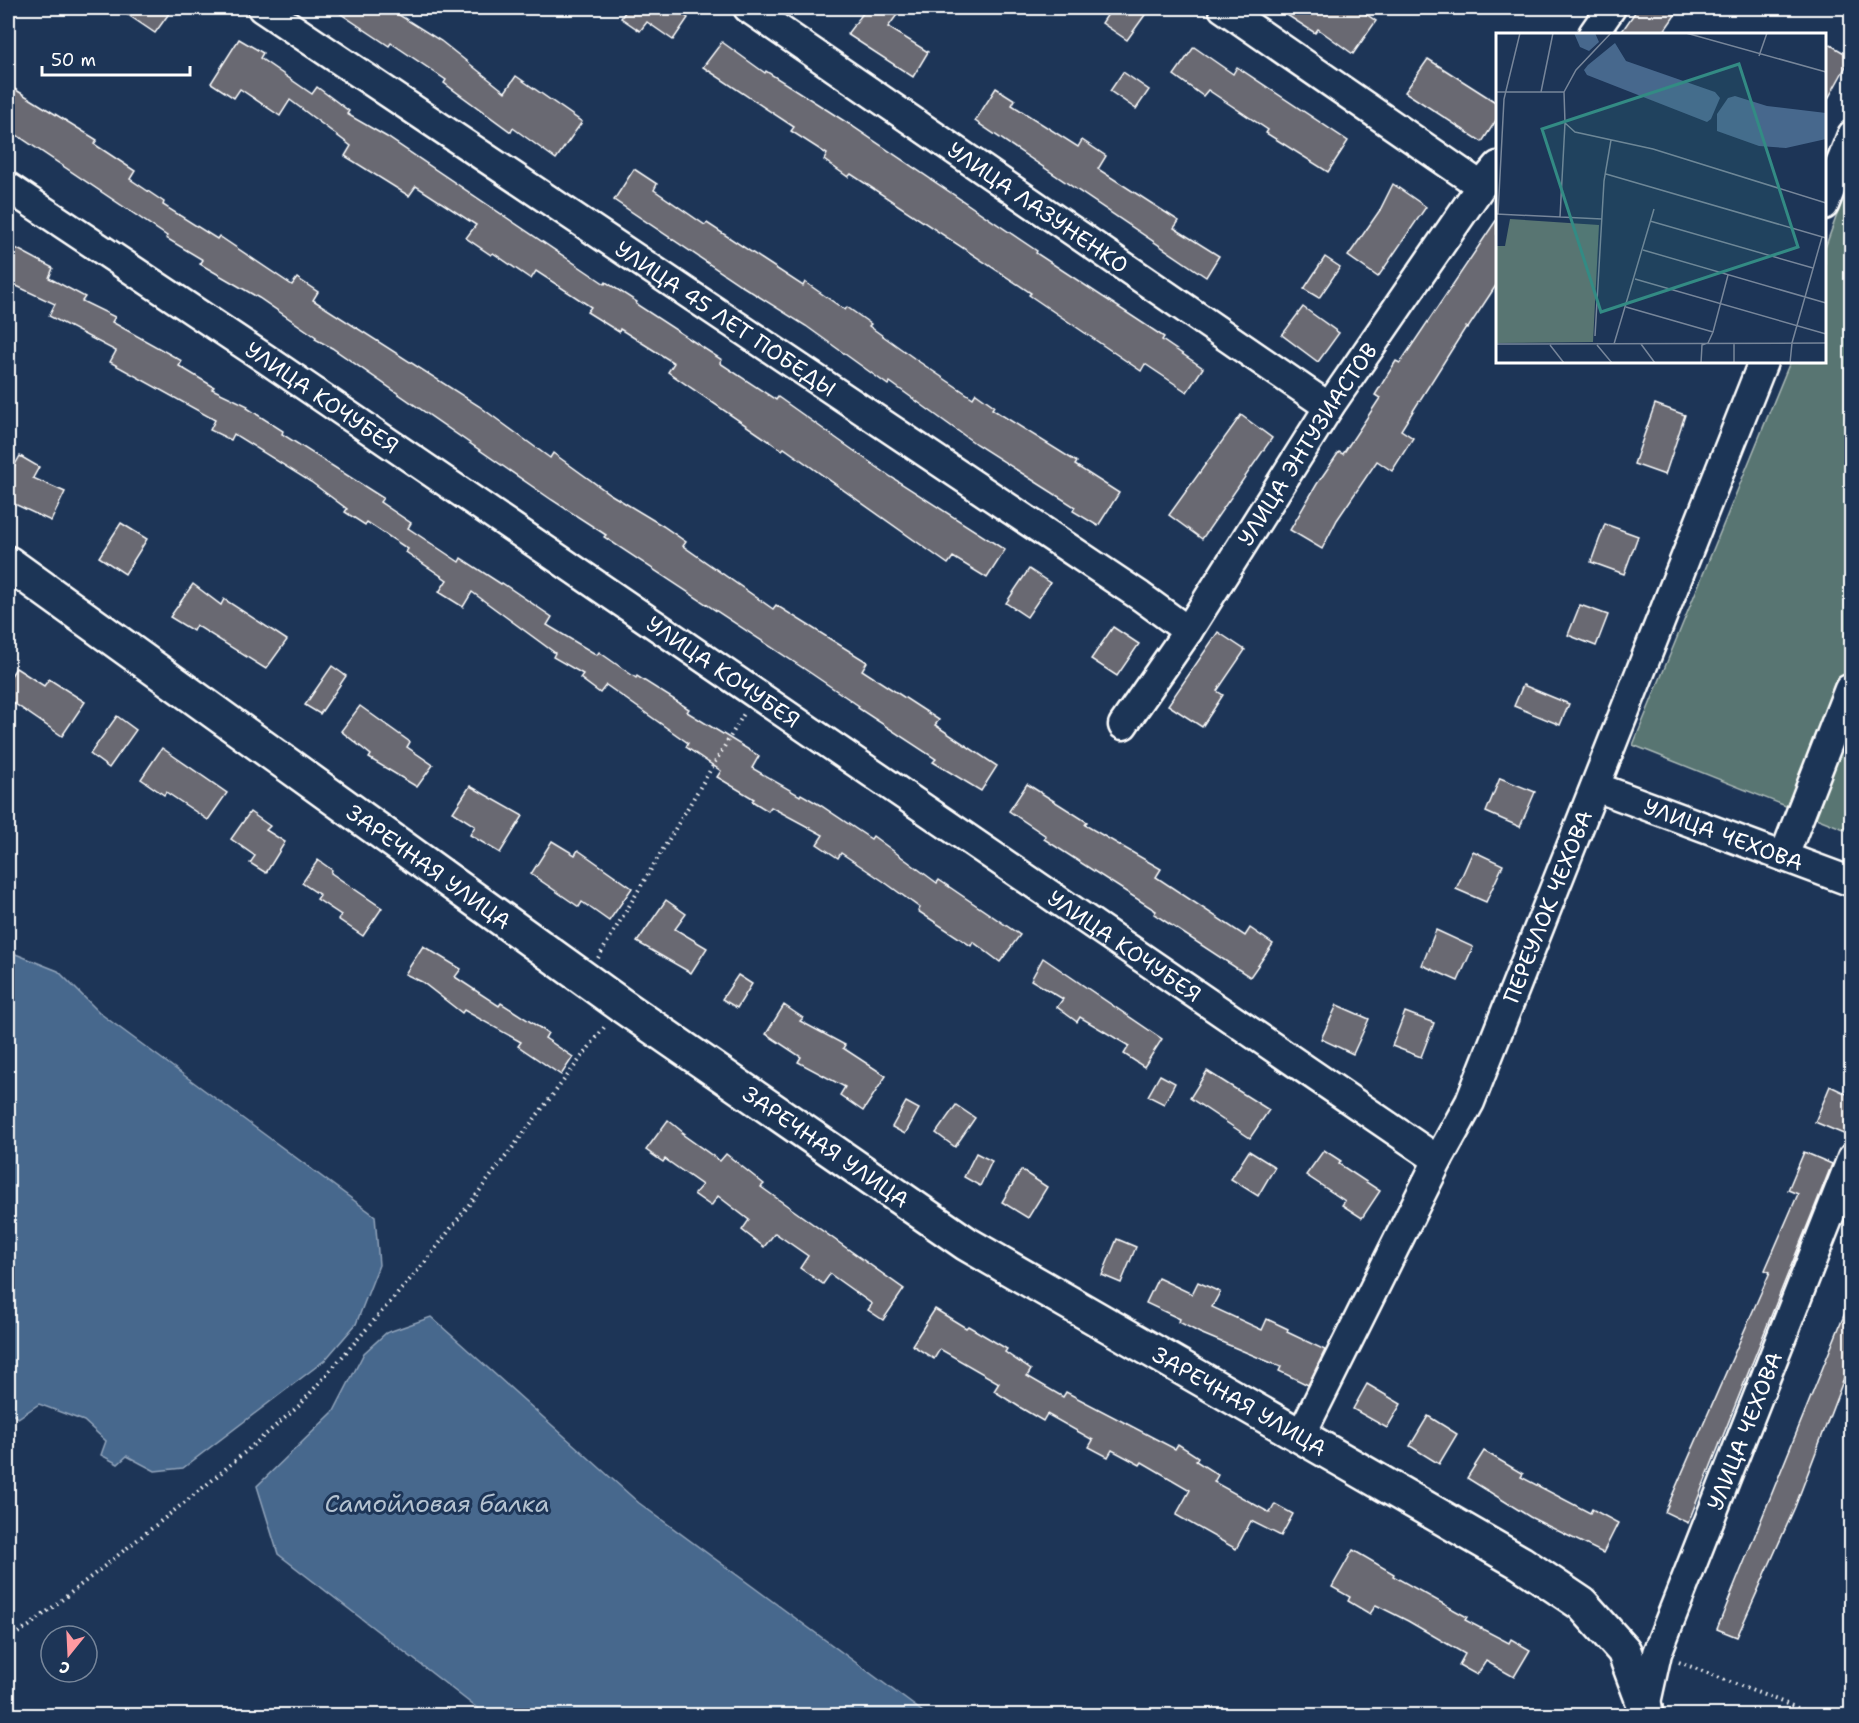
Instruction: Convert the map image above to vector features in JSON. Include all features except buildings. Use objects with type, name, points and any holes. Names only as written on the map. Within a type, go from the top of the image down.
[{"type":"main road","name":"ЗАРЕЧНАЯ УЛИЦА","points":[[8,563],[621,1005],[967,1244],[1521,1563],[1582,1604],[1624,1650],[1644,1711]]},
{"type":"street","name":"УЛИЦА 45 ЛЕТ ПОБЕДЫ","points":[[262,8],[1130,589],[1188,631]]},
{"type":"street","name":"УЛИЦА ЛАЗУНЕНКО","points":[[748,8],[1329,407]]},
{"type":"street","points":[[1223,8],[1489,176]]},
{"type":"street","points":[[1594,33],[1611,8]]},
{"type":"street","points":[[1826,200],[1851,135]]},
{"type":"street","name":"УЛИЦА ЭНТУЗИАСТОВ","points":[[1123,725],[1188,631],[1329,407],[1489,176]]},
{"type":"street","name":"УЛИЦА КОЧУБЕЯ","points":[[8,187],[266,359],[755,696],[1438,1160]]},
{"type":"street","name":"ПЕРЕУЛОК ЧЕХОВА","points":[[1300,1437],[1438,1160],[1470,1102],[1763,363]]},
{"type":"street","points":[[1784,856],[1849,688]]},
{"type":"street","name":"УЛИЦА ЧЕХОВА","points":[[1596,786],[1851,882]]},
{"type":"street","name":"УЛИЦА ЧЕХОВА","points":[[1644,1711],[1656,1653],[1851,1158]]},
{"type":"path","points":[[586,979],[705,774],[755,696]]},
{"type":"path","points":[[8,1639],[29,1626],[210,1482],[300,1405],[426,1261],[621,1005]]},
{"type":"path","points":[[1656,1653],[1818,1716]]},
{"type":"green space","points":[[1851,176],[1851,832],[1633,745],[1790,363],[1826,363],[1826,245]]},
{"type":"water","points":[[8,951],[58,971],[101,1014],[375,1216],[379,1265],[356,1324],[325,1360],[183,1468],[155,1471],[127,1456],[118,1464],[101,1455],[106,1441],[84,1421],[39,1404],[18,1418],[8,1411]]},
{"type":"water","name":"Самойловая балка","points":[[431,1317],[639,1503],[927,1715],[486,1715],[278,1554],[257,1486],[334,1411],[364,1353],[386,1333]]}]
